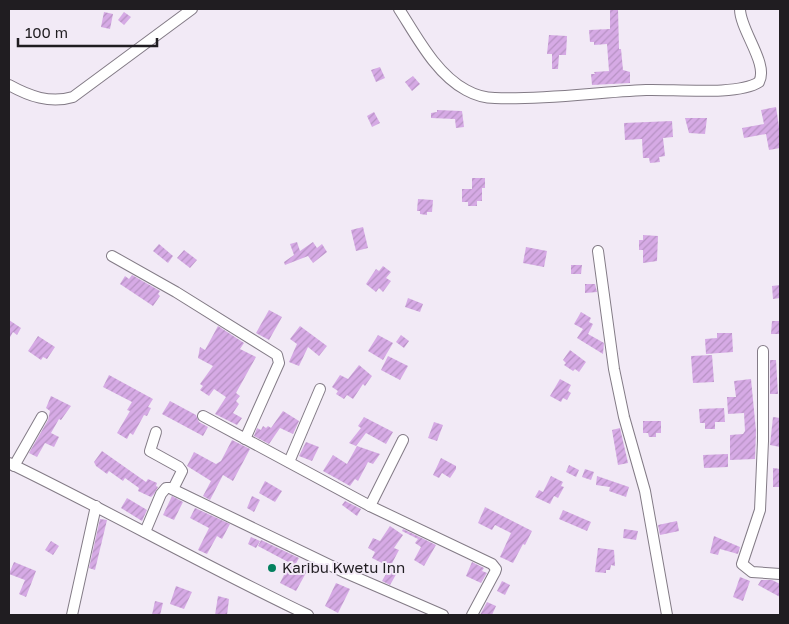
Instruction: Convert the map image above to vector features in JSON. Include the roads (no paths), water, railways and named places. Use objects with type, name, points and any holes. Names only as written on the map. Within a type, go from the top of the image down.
[{"type":"street","points":[[9,85],[42,99],[54,100],[73,97],[192,9]]},
{"type":"street","points":[[399,9],[419,40],[453,82],[479,96],[494,98],[646,90],[724,90],[751,86],[759,82],[762,70],[741,18],[740,9]]},
{"type":"street","points":[[598,251],[614,369],[624,417],[645,491],[667,615]]},
{"type":"street","points":[[112,256],[176,292],[278,355],[278,363],[245,439]]},
{"type":"street","points":[[763,351],[763,441],[760,510],[742,564],[752,572],[780,574]]},
{"type":"street","points":[[289,462],[320,389]]},
{"type":"street","points":[[203,416],[370,506],[451,543],[494,566],[493,576],[472,615]]},
{"type":"street","points":[[42,417],[12,464],[96,506],[236,581],[308,615]]},
{"type":"street","points":[[156,432],[150,451],[182,471],[173,489]]},
{"type":"street","points":[[370,506],[402,440]]},
{"type":"street","points":[[145,532],[162,494],[167,488],[173,489],[346,573],[443,615]]},
{"type":"street","points":[[72,615],[96,506]]},
{"type":"place","name":"Karibu Kwetu Inn","points":[[272,568]]}]
